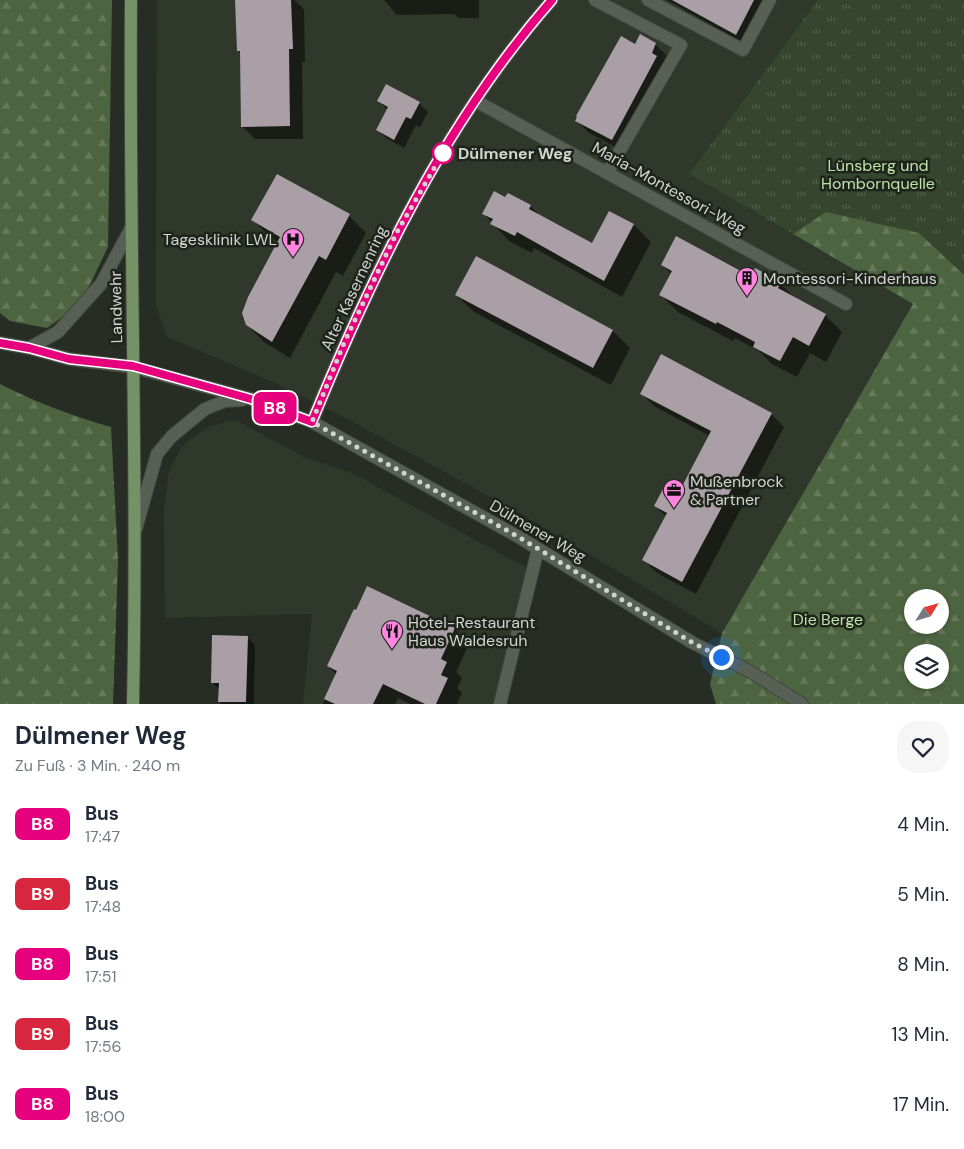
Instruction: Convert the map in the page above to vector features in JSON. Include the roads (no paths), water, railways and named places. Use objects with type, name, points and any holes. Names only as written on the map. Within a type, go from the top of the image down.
[{"type":"main road","name":"Landwehr","points":[[131,0],[133,704]]},
{"type":"street","name":"Alter Kasernenring","points":[[312,422],[344,343],[397,232],[443,152],[476,101],[514,47],[552,0]]},
{"type":"street","points":[[595,0],[681,45],[607,173]]},
{"type":"street","points":[[648,0],[743,50],[770,0]]},
{"type":"street","name":"Maria-Montessori-Weg","points":[[476,101],[846,304]]},
{"type":"street","points":[[29,348],[58,332],[101,284],[131,228]]},
{"type":"street","name":"Dülmener Weg","points":[[0,343],[29,348],[69,359],[133,366],[251,399],[312,422],[538,549],[693,643],[751,672],[802,704]]},
{"type":"street","name":"Dülmener Weg","points":[[134,534],[157,454],[172,436],[205,409],[225,401],[251,399]]},
{"type":"street","points":[[500,704],[538,549]]},
{"type":"place","name":"Dülmener Weg","points":[[443,153]]},
{"type":"place","name":"Tagesklinik LWL","points":[[293,258]]},
{"type":"place","name":"Montessori-Kinderhaus","points":[[747,297]]},
{"type":"place","name":"Mußenbrock & Partner","points":[[674,509]]},
{"type":"place","name":"Hotel-Restaurant Haus Waldesruh","points":[[392,650]]},
{"type":"park label","name":"Lünsberg und Hombornquelle","points":[[878,174]]},
{"type":"park label","name":"Die Berge","points":[[828,619]]}]
